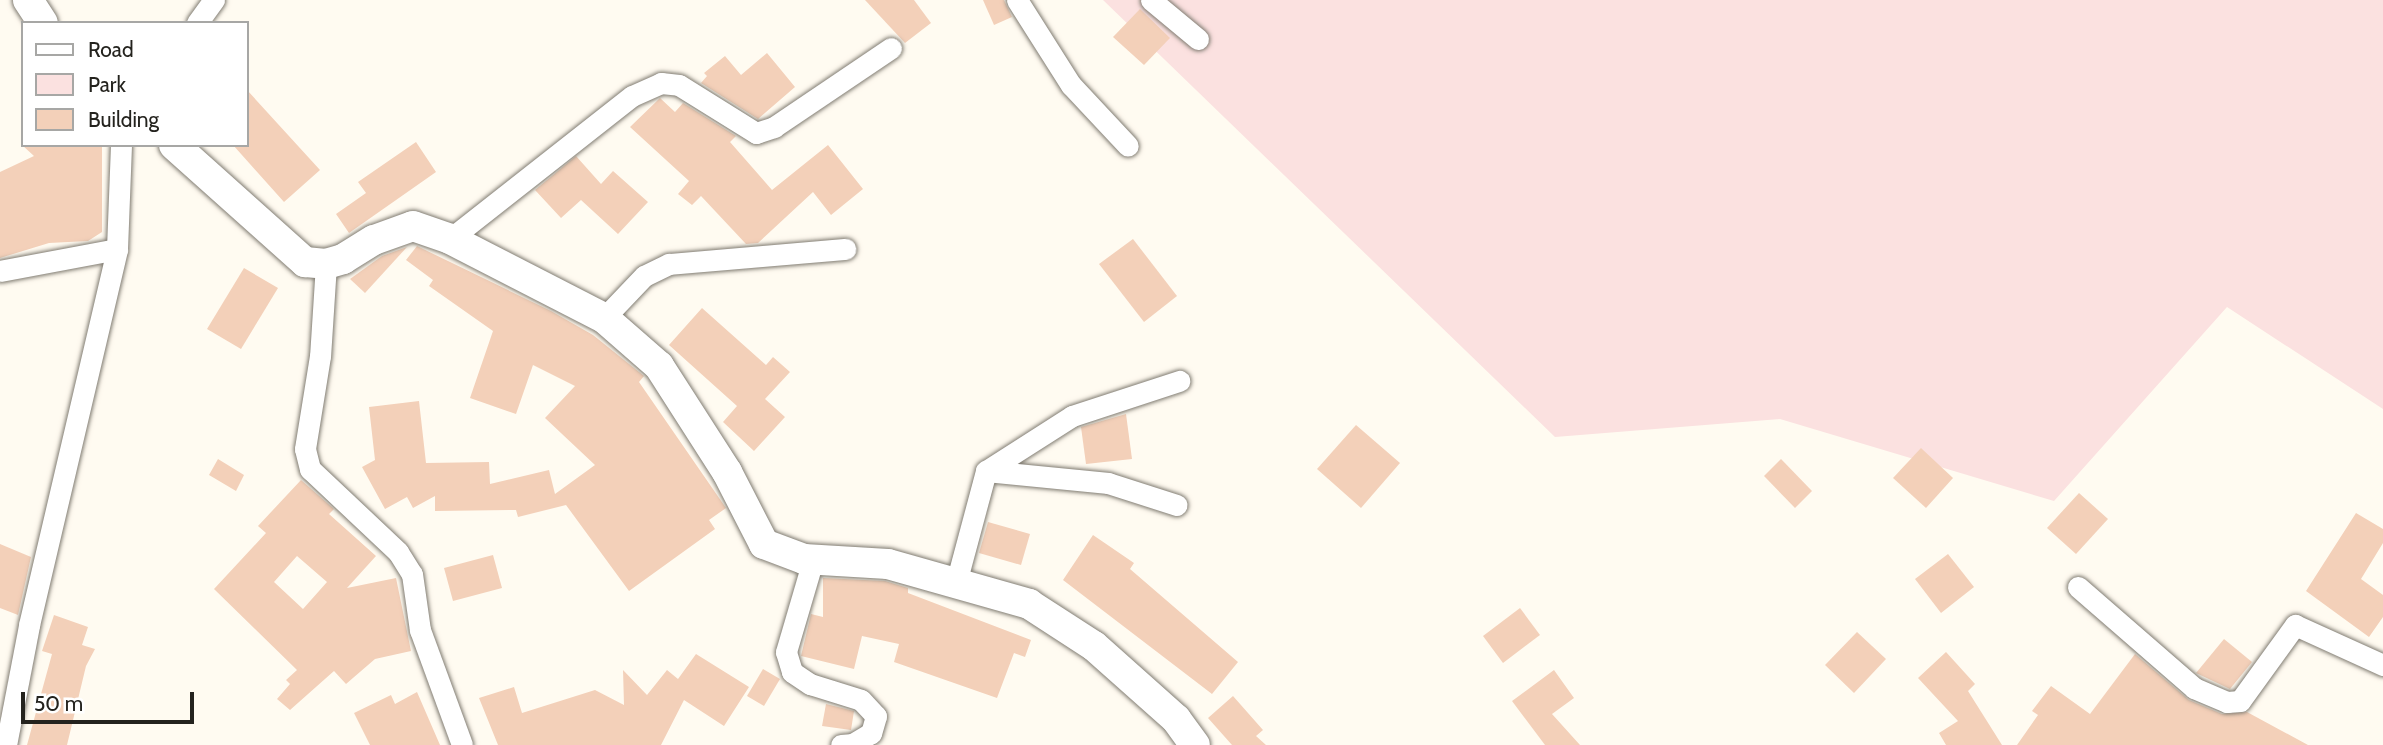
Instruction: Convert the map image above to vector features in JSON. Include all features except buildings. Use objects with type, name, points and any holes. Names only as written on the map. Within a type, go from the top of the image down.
[{"type":"street","points":[[29,0],[42,21]]},
{"type":"street","points":[[198,21],[214,0]]},
{"type":"street","points":[[1017,0],[1071,85],[1128,146]]},
{"type":"street","points":[[1151,0],[1198,39]]},
{"type":"street","points":[[450,239],[632,96],[661,83],[679,85],[756,133],[774,127],[891,48]]},
{"type":"street","points":[[6,745],[29,625],[117,249],[121,147]]},
{"type":"street","points":[[176,147],[305,262],[326,264],[413,226],[450,239],[509,273],[604,318],[659,366],[727,472],[764,544],[813,560],[888,564],[1029,604],[1094,646],[1176,719],[1195,745]]},
{"type":"street","points":[[0,271],[117,249]]},
{"type":"street","points":[[604,318],[644,276],[669,264],[845,249]]},
{"type":"street","points":[[326,264],[320,356],[304,449],[310,469],[398,552],[412,574],[420,631],[462,745]]},
{"type":"street","points":[[956,583],[986,471],[1072,416],[1179,381]]},
{"type":"street","points":[[986,471],[1108,483],[1177,505]]},
{"type":"street","points":[[813,560],[786,652],[792,671],[810,684],[861,700],[876,716],[871,733],[853,744],[841,745]]},
{"type":"street","points":[[2078,587],[2194,688],[2227,702],[2240,701],[2295,625],[2383,665]]},
{"type":"green space","points":[[1103,0],[2383,0],[2383,409],[2227,307],[2054,501],[1780,419],[1555,437]]}]
